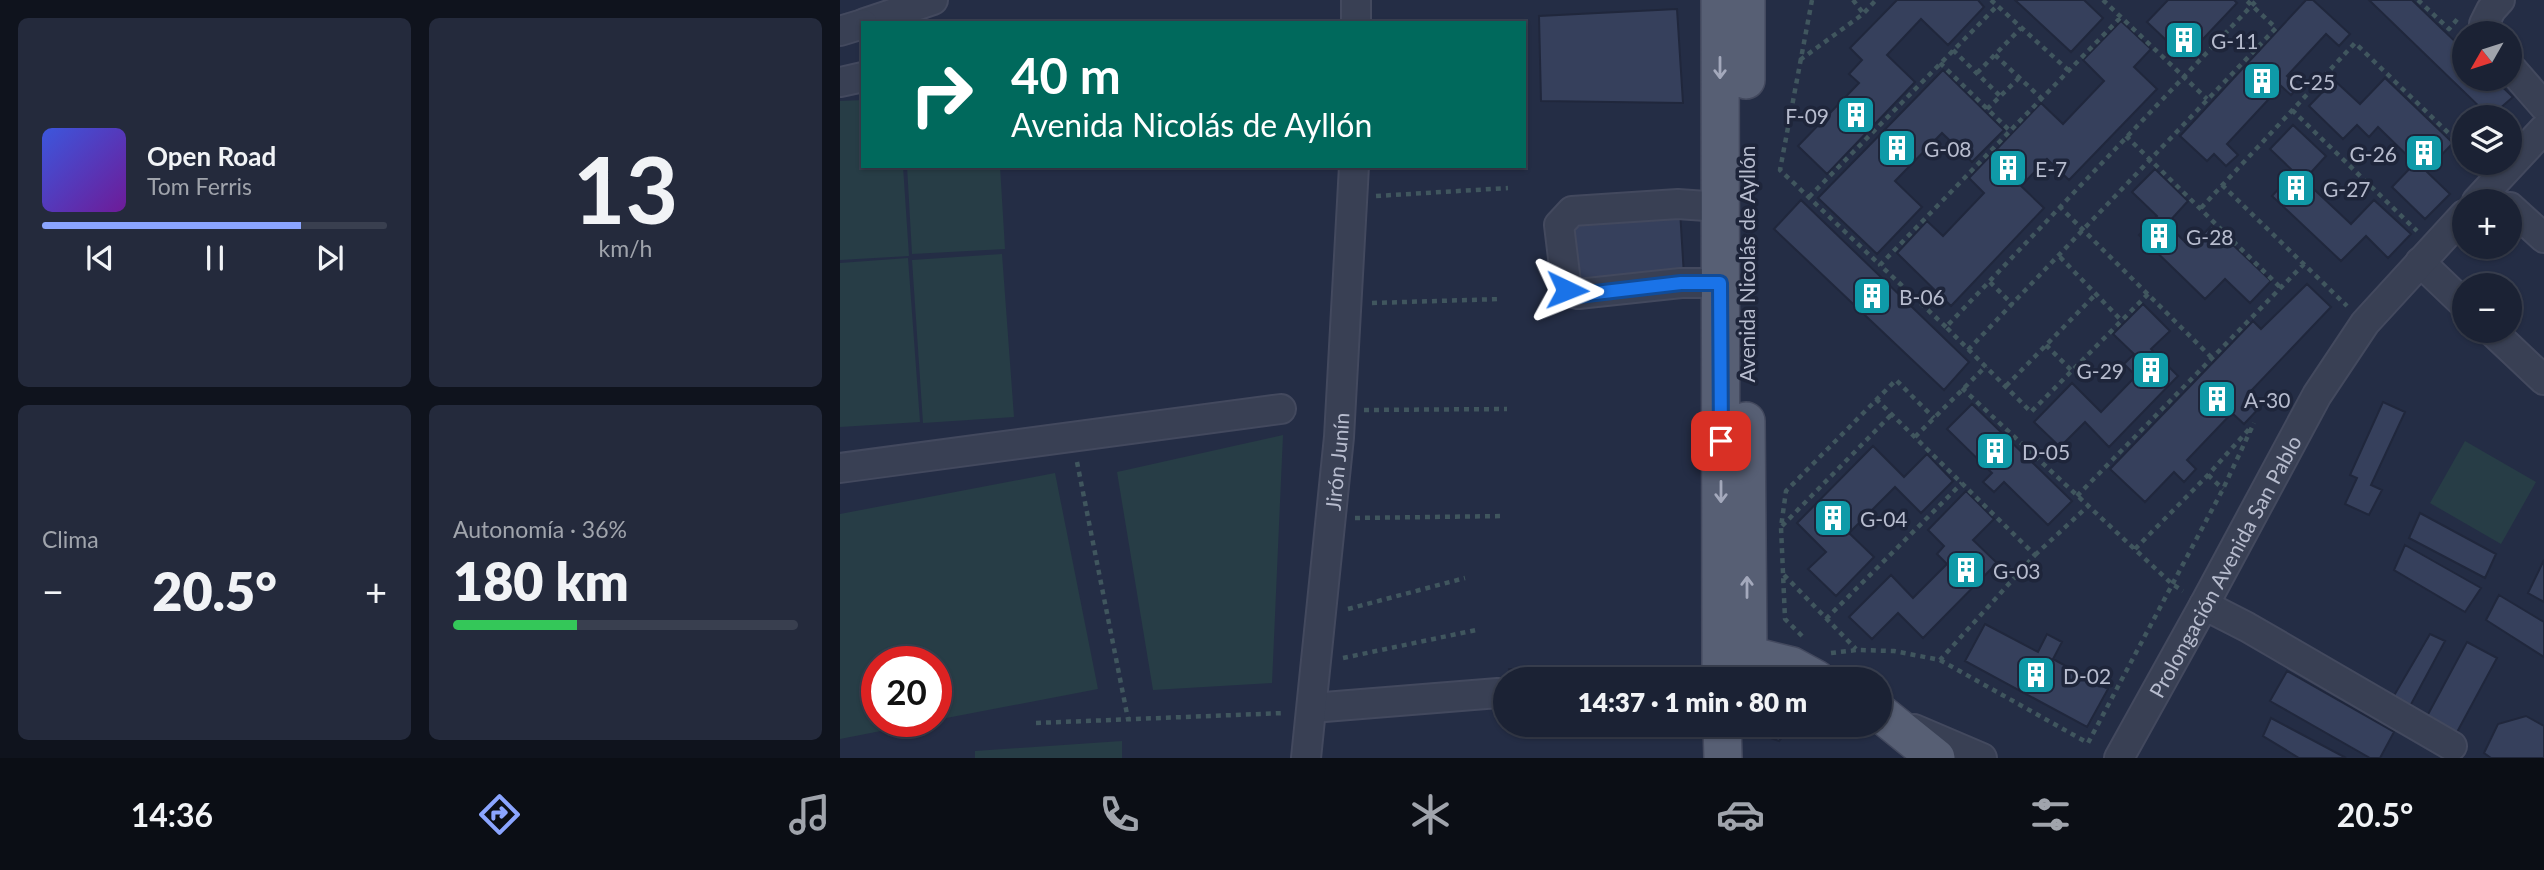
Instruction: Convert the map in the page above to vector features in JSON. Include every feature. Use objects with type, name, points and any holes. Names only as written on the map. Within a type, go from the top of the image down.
[{"type":"main road","name":"Avenida Nicolás de Ayllón","points":[[1732,667],[1720,206],[1741,1]]},
{"type":"main road","name":"Avenida Nicolás de Ayllón","points":[[1732,667],[1741,1]]},
{"type":"main road","points":[[1779,667],[1819,667]]},
{"type":"main road","points":[[1892,722],[1936,758]]},
{"type":"main road","points":[[1722,737],[1723,758]]},
{"type":"street","points":[[1356,0],[1356,21]]},
{"type":"street","points":[[2486,21],[2500,0]]},
{"type":"street","points":[[870,21],[922,2]]},
{"type":"street","points":[[840,31],[861,24]]},
{"type":"street","points":[[840,82],[861,77]]},
{"type":"street","points":[[2522,81],[2544,106]]},
{"type":"street","points":[[2503,189],[2544,129]]},
{"type":"street","name":"Jirón Junín","points":[[1306,758],[1340,411],[1354,168]]},
{"type":"street","points":[[1720,206],[1678,204],[1572,211],[1559,225],[1567,290],[1578,295],[1681,283],[1720,283]]},
{"type":"street","points":[[2522,221],[2544,238]]},
{"type":"street","name":"Prolongación Avenida San Pablo","points":[[2119,758],[2317,395],[2365,323],[2452,228]]},
{"type":"street","points":[[2427,254],[2452,288]]},
{"type":"street","points":[[2505,343],[2544,380]]},
{"type":"street","points":[[840,468],[1281,409]]},
{"type":"street","points":[[2204,605],[2247,627],[2452,746]]},
{"type":"street","points":[[1312,708],[1493,693]]},
{"type":"street","points":[[1892,719],[1982,758]]},
{"type":"path","points":[[1812,0],[1780,170],[2031,412],[2148,294]]},
{"type":"path","points":[[1853,0],[1863,13]]},
{"type":"path","points":[[1800,60],[1863,13],[1876,0]]},
{"type":"path","points":[[1991,0],[2068,70]]},
{"type":"path","points":[[2103,0],[2207,99]]},
{"type":"path","points":[[1969,350],[2276,27],[2246,0]]},
{"type":"path","points":[[1945,327],[2257,0]]},
{"type":"path","points":[[2418,0],[2449,29]]},
{"type":"path","points":[[1809,197],[1997,6]]},
{"type":"path","points":[[1880,265],[2121,17]]},
{"type":"path","points":[[1977,73],[2021,28]]},
{"type":"path","points":[[2201,208],[2355,43],[2452,136]]},
{"type":"path","points":[[1953,50],[2000,96]]},
{"type":"path","points":[[1995,55],[2041,98]]},
{"type":"path","points":[[1940,63],[2010,131]]},
{"type":"path","points":[[1987,109],[2019,78]]},
{"type":"path","points":[[2292,110],[2427,254]]},
{"type":"path","points":[[2126,136],[2281,288]]},
{"type":"path","points":[[2222,185],[2365,323]]},
{"type":"path","points":[[1352,197],[1508,188]]},
{"type":"path","points":[[2059,206],[2212,358]]},
{"type":"path","points":[[2060,257],[2121,320]]},
{"type":"path","points":[[2077,496],[2304,264]]},
{"type":"path","points":[[1990,282],[2013,305]]},
{"type":"path","points":[[2006,386],[2096,294]]},
{"type":"path","points":[[1346,303],[1501,299]]},
{"type":"path","points":[[2046,345],[2072,371]]},
{"type":"path","points":[[1915,437],[1986,366]]},
{"type":"path","points":[[1803,636],[1785,619],[1781,527],[1786,491],[1896,380],[1934,418]]},
{"type":"path","points":[[1962,388],[2172,584],[2204,605]]},
{"type":"path","points":[[1876,399],[2035,555]]},
{"type":"path","points":[[1340,411],[1507,409]]},
{"type":"path","points":[[1781,527],[1891,415]]},
{"type":"path","points":[[1819,667],[1857,650],[1894,651],[1940,660],[2088,743],[2223,489],[2255,423],[2135,549]]},
{"type":"path","points":[[1072,436],[1128,719]]},
{"type":"path","points":[[2208,475],[2223,489]]},
{"type":"path","points":[[1826,619],[1962,483]]},
{"type":"path","points":[[1940,660],[2035,555],[2088,506]]},
{"type":"path","points":[[1331,519],[1505,516]]},
{"type":"path","points":[[1784,575],[1857,650]]},
{"type":"path","points":[[1322,616],[1465,578]]},
{"type":"path","points":[[1317,664],[1476,630]]},
{"type":"path","points":[[1036,723],[1284,713]]},
{"type":"shaded area","points":[[861,100],[861,168],[903,168],[909,256],[840,260],[840,101]]},
{"type":"shaded area","points":[[907,168],[1000,168],[1005,249],[912,254]]},
{"type":"shaded area","points":[[1002,254],[1014,417],[923,423],[912,260]]},
{"type":"shaded area","points":[[908,258],[920,422],[840,427],[840,263]]},
{"type":"shaded area","points":[[1283,435],[1272,683],[1153,690],[1117,472]]},
{"type":"shaded area","points":[[2465,441],[2536,482],[2501,544],[2430,503]]},
{"type":"shaded area","points":[[1055,473],[1098,689],[952,717],[952,646],[861,646],[861,735],[840,739],[840,514]]},
{"type":"shaded area","points":[[1122,741],[1122,758],[975,758],[975,751]]},
{"type":"building","name":"F-09","points":[[1897,0],[1978,0],[1984,7],[1948,45],[1921,19],[1887,55],[1915,82],[1827,174],[1798,146],[1859,83],[1849,74],[1862,60],[1850,48]]},
{"type":"building","points":[[2015,0],[2084,0],[2103,18],[2071,52]]},
{"type":"building","name":"G-11","points":[[2168,0],[2234,0],[2237,3],[2185,58],[2147,22]]},
{"type":"building","name":"C-25","points":[[2306,0],[2313,0],[2350,34],[2339,46],[2326,34],[2287,76],[2299,86],[2291,95],[2281,86],[2227,144],[2238,155],[2226,166],[2214,154],[2207,161],[2180,136]]},
{"type":"building","points":[[2369,0],[2412,0],[2452,38],[2452,80]]},
{"type":"building","points":[[1677,9],[1683,103],[1541,101],[1539,16]]},
{"type":"building","name":"E-7","points":[[2121,21],[2151,49],[2134,67],[2157,89],[2069,180],[2047,159],[2021,186],[2044,208],[1951,306],[1897,253],[1927,221],[1943,236],[1984,193],[1969,178],[2041,103],[2063,124],[2104,81],[2083,60]]},
{"type":"building","name":"G-08","points":[[1943,70],[2004,130],[1972,162],[1942,133],[1895,181],[1922,207],[1877,254],[1818,198]]},
{"type":"building","name":"G-26","points":[[2385,78],[2452,142],[2426,171],[2450,194],[2425,219],[2392,187],[2415,163],[2378,127],[2369,137],[2357,125],[2343,139],[2309,106],[2334,80],[2360,104]]},
{"type":"building","points":[[2463,91],[2507,91],[2513,97],[2504,105],[2478,105]]},
{"type":"building","name":"G-27","points":[[2293,125],[2326,156],[2304,180],[2351,224],[2374,200],[2411,234],[2388,258],[2366,236],[2341,261],[2272,196],[2294,172],[2270,149]]},
{"type":"building","name":"G-28","points":[[2155,169],[2188,201],[2167,224],[2185,242],[2190,236],[2196,242],[2212,225],[2271,281],[2250,303],[2225,279],[2205,299],[2139,235],[2157,216],[2132,192]]},
{"type":"building","name":"B-06","points":[[1801,200],[1969,362],[1944,390],[1774,229]]},
{"type":"building","points":[[1680,210],[1684,276],[1577,287],[1571,223]]},
{"type":"building","name":"A-30","points":[[2307,284],[2331,307],[2249,393],[2262,405],[2244,424],[2232,413],[2187,460],[2196,469],[2184,482],[2174,472],[2145,502],[2110,469],[2253,321],[2261,329]]},
{"type":"building","name":"G-29","points":[[2143,304],[2170,331],[2151,349],[2178,376],[2109,447],[2085,422],[2060,447],[2034,422],[2072,383],[2101,412],[2136,376],[2124,364],[2134,354],[2113,334]]},
{"type":"building","points":[[2383,402],[2405,412],[2371,485],[2382,490],[2369,515],[2345,504],[2357,478],[2350,475]]},
{"type":"building","name":"D-05","points":[[1972,404],[2072,501],[2048,525],[2004,482],[1994,492],[1983,482],[1992,473],[1947,429]]},
{"type":"building","name":"G-04","points":[[1873,446],[1904,477],[1927,454],[1953,481],[1921,513],[1895,487],[1849,533],[1874,557],[1836,596],[1808,569],[1826,552],[1797,523]]},
{"type":"building","name":"G-03","points":[[1966,491],[1994,519],[1973,540],[1997,563],[1923,638],[1898,613],[1872,639],[1849,617],[1891,575],[1913,598],[1947,564],[1937,554],[1944,546],[1928,530]]},
{"type":"building","points":[[2420,513],[2496,554],[2485,578],[2409,538]]},
{"type":"building","points":[[2405,545],[2481,588],[2465,612],[2394,570]]},
{"type":"building","points":[[2544,560],[2544,602],[2528,593]]},
{"type":"building","points":[[2499,595],[2544,622],[2544,657],[2486,620]]},
{"type":"building","name":"D-02","points":[[1985,624],[2038,652],[2047,634],[2062,642],[2053,659],[2108,689],[2087,727],[1965,661]]},
{"type":"building","points":[[2430,634],[2445,641],[2409,708],[2392,699]]},
{"type":"building","points":[[2467,642],[2497,658],[2456,734],[2425,720]]},
{"type":"building","points":[[2287,671],[2394,732],[2380,758],[2370,758],[2270,701]]},
{"type":"building","points":[[2526,716],[2544,726],[2544,758],[2491,758],[2484,753],[2498,724]]},
{"type":"building","points":[[2271,718],[2346,758],[2299,758],[2263,736]]},
{"type":"place","name":"G-11","points":[[2184,40]]},
{"type":"place","name":"C-25","points":[[2262,81]]},
{"type":"place","name":"F-09","points":[[1856,115]]},
{"type":"place","name":"G-08","points":[[1897,148]]},
{"type":"place","name":"G-26","points":[[2424,153]]},
{"type":"place","name":"E-7","points":[[2008,168]]},
{"type":"place","name":"G-27","points":[[2296,188]]},
{"type":"place","name":"G-28","points":[[2159,236]]},
{"type":"place","name":"B-06","points":[[1872,296]]},
{"type":"place","name":"G-29","points":[[2151,370]]},
{"type":"place","name":"A-30","points":[[2217,399]]},
{"type":"place","name":"D-05","points":[[1995,451]]},
{"type":"place","name":"G-04","points":[[1833,518]]},
{"type":"place","name":"G-03","points":[[1966,570]]},
{"type":"place","name":"D-02","points":[[2036,675]]},
{"type":"route","points":[[1567,290],[1578,295],[1681,283],[1720,283],[1721,441]]}]
